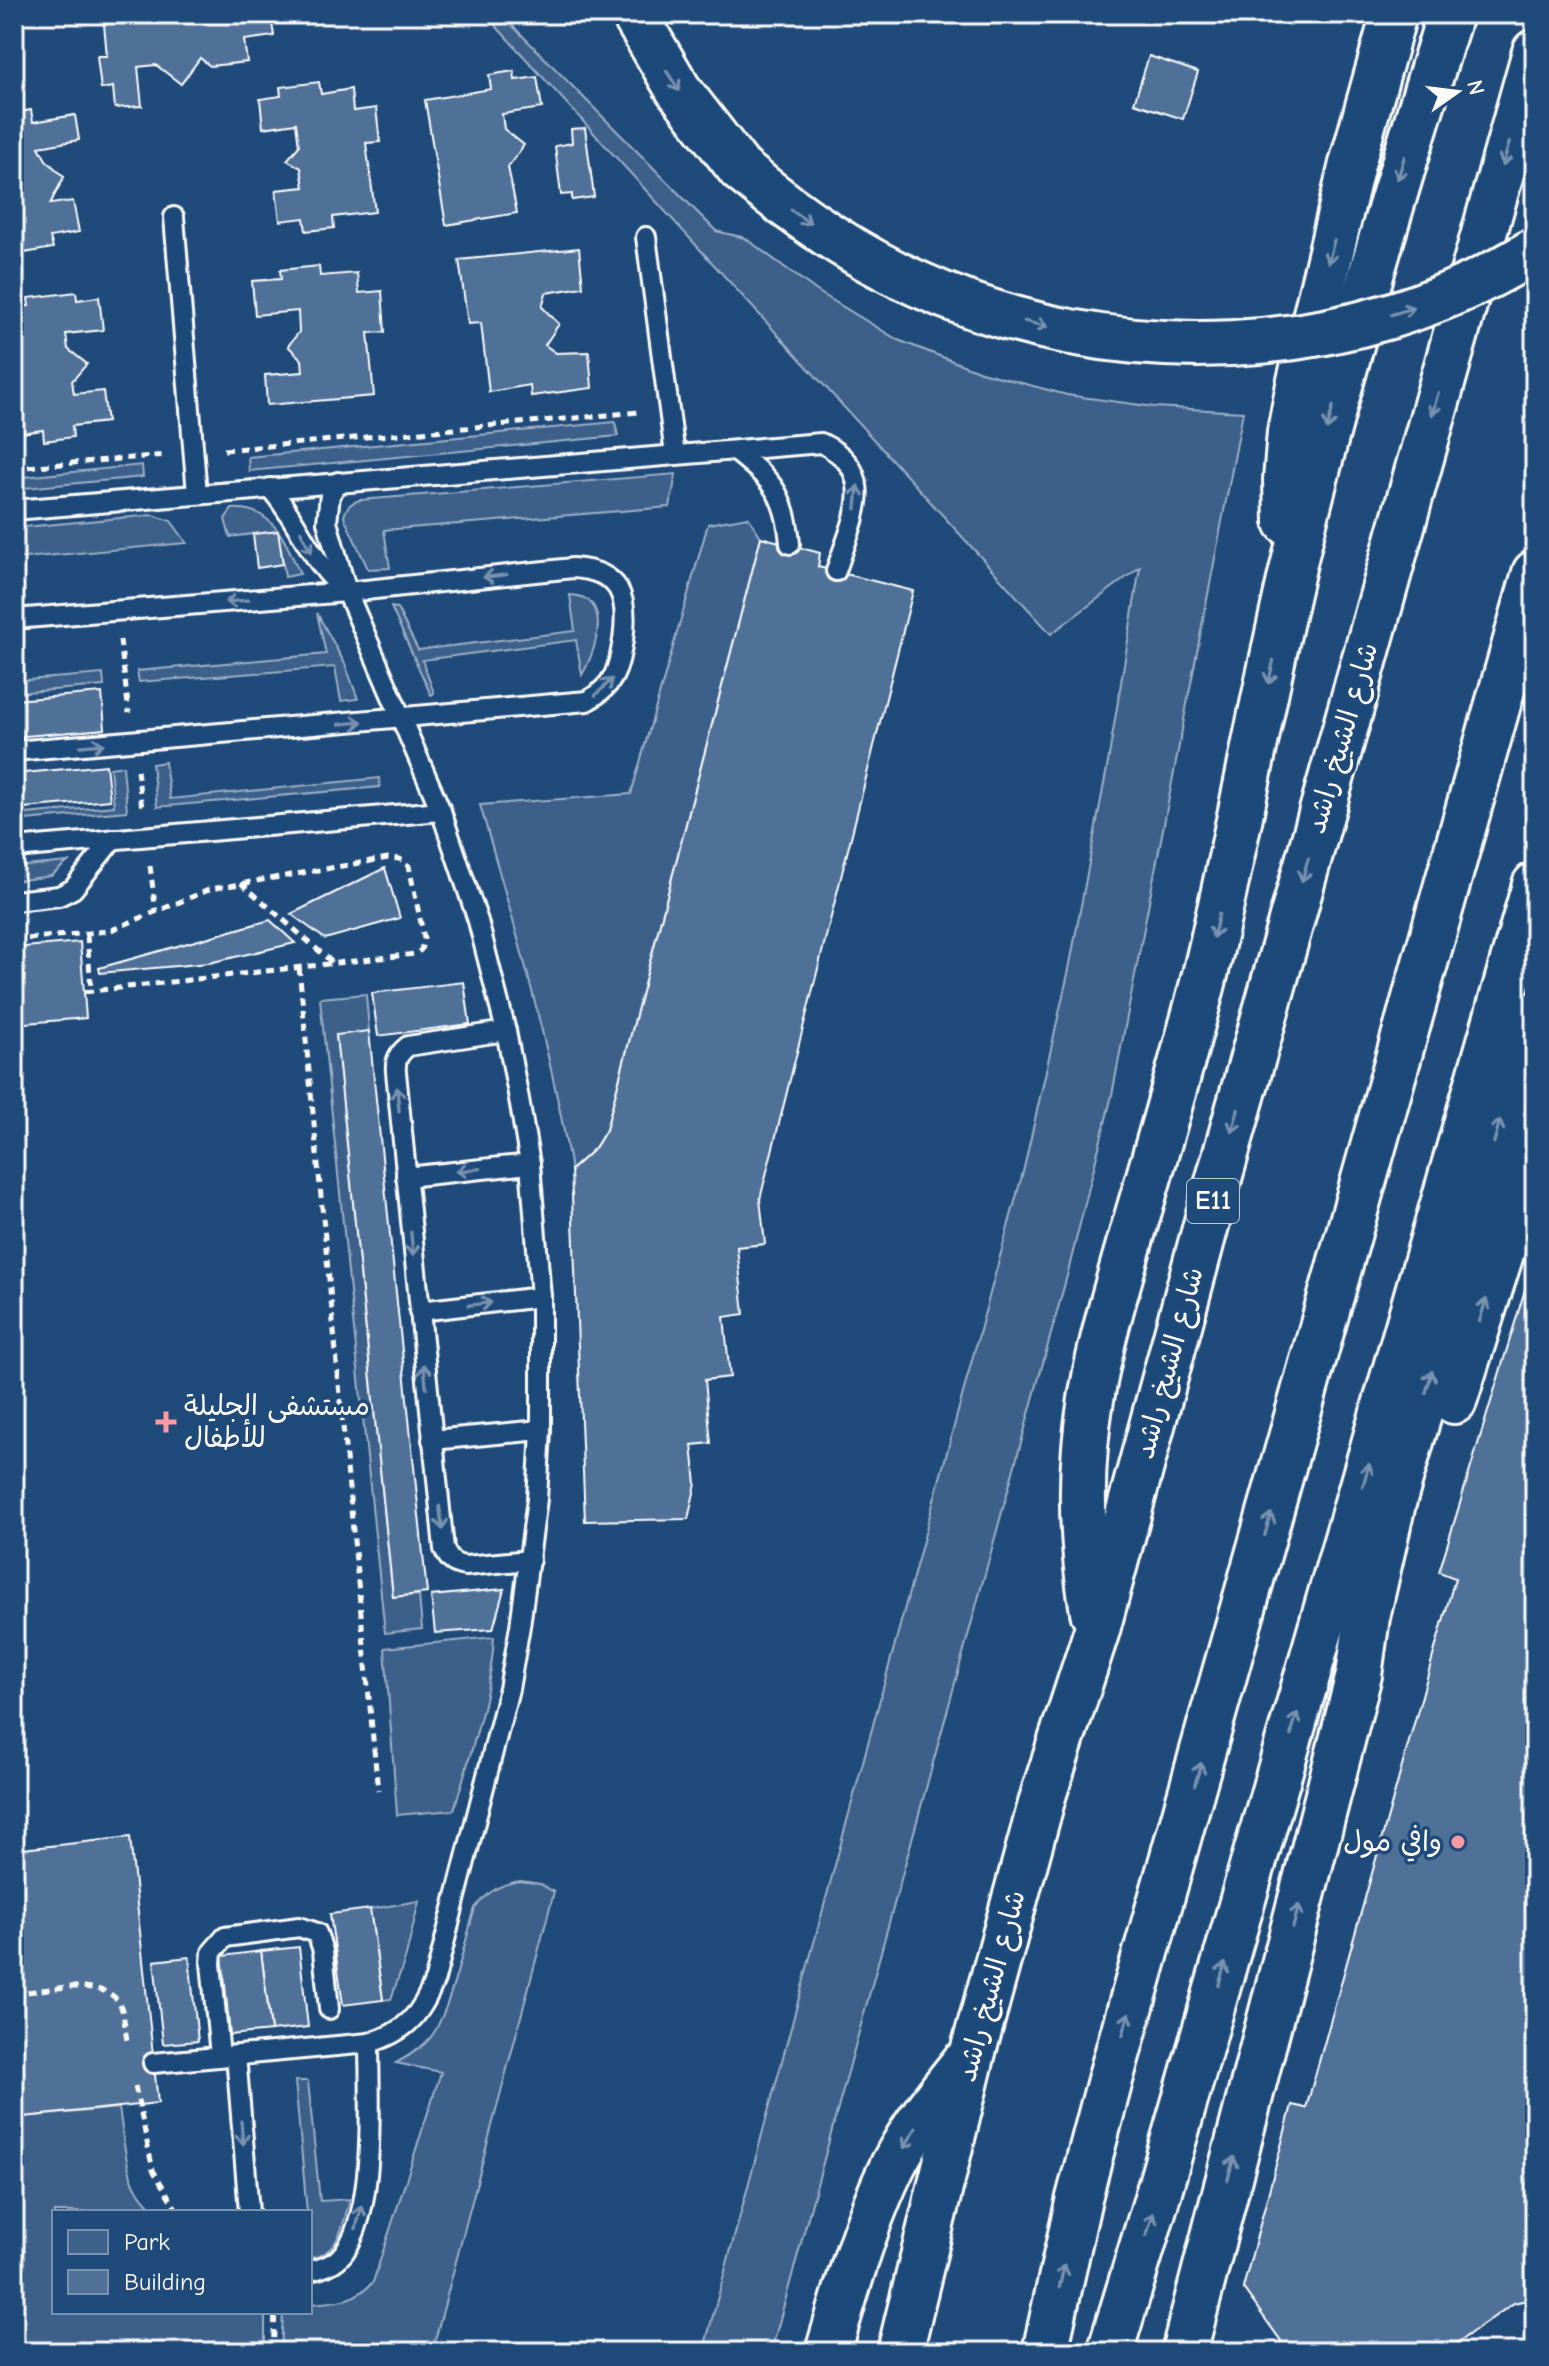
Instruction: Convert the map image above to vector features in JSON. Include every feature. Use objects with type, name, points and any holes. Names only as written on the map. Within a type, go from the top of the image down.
[{"type":"highway","points":[[634,14],[678,89],[740,169],[781,203],[825,234],[919,285],[1019,320],[1124,341],[1241,343],[1300,337],[1343,328],[1427,302],[1468,286],[1535,250]]},
{"type":"highway","points":[[1293,568],[1287,524],[1286,480],[1290,432],[1352,164],[1394,14]]},
{"type":"highway","points":[[1097,1630],[1084,1539],[1083,1493],[1093,1387],[1110,1312],[1202,984],[1235,845],[1293,568],[1361,304],[1450,14]]},
{"type":"highway","name":"شارع الشيخ راشد","points":[[900,2352],[973,2052],[1044,1793],[1097,1630],[1222,1168],[1535,52]]},
{"type":"highway","points":[[1045,2352],[1079,2198],[1110,2080],[1535,573]]},
{"type":"highway","points":[[1110,2352],[1172,2147],[1535,885]]},
{"type":"highway","points":[[1184,2352],[1359,1675],[1367,1617],[1393,1503],[1455,1291],[1535,975]]},
{"type":"highway","points":[[1359,1675],[1392,1594],[1511,1222],[1535,1134]]},
{"type":"highway","points":[[828,2352],[868,2225],[893,2165],[928,2107],[973,2052]]},
{"type":"lane","points":[[174,217],[197,494]]},
{"type":"lane","points":[[646,237],[675,455]]},
{"type":"lane","points":[[14,510],[821,443],[841,452],[855,469],[860,490],[836,571]]},
{"type":"lane","points":[[735,451],[771,482],[782,499],[788,519],[790,544]]},
{"type":"lane","points":[[153,2063],[369,2043],[388,2037],[409,2024],[425,2003],[435,1979],[509,1689],[530,1560],[541,1430],[541,1297],[530,1164],[506,1031],[478,921],[441,811],[347,592],[327,522],[330,495],[338,482]]},
{"type":"lane","points":[[270,488],[295,521],[322,569],[347,592]]},
{"type":"lane","points":[[14,619],[347,592],[573,568],[594,569],[612,580],[623,597],[626,618],[620,661],[614,678],[603,692],[587,701],[14,751]]},
{"type":"lane","points":[[14,848],[441,811]]},
{"type":"lane","points":[[14,901],[59,896],[73,889],[113,839]]},
{"type":"lane","points":[[506,1031],[417,1043],[400,1053],[396,1072],[444,1549],[455,1564],[465,1566],[530,1560]]},
{"type":"lane","points":[[406,1177],[530,1164]]},
{"type":"lane","points":[[419,1311],[541,1297]]},
{"type":"lane","points":[[432,1440],[541,1430]]},
{"type":"lane","points":[[249,2210],[228,2056],[211,1963],[212,1952],[225,1937],[299,1927],[317,1933],[323,1951],[329,2009]]},
{"type":"lane","points":[[312,2271],[324,2268],[338,2258],[349,2244],[362,2203],[369,2147],[369,2043]]},
{"type":"path","points":[[14,468],[669,410]]},
{"type":"path","points":[[14,940],[87,935],[134,923],[183,899],[241,882],[388,858],[400,859],[409,866],[424,938],[421,950],[415,954],[84,992]]},
{"type":"path","points":[[241,882],[333,963]]},
{"type":"path","points":[[87,935],[91,990]]},
{"type":"path","points":[[299,967],[378,1791]]},
{"type":"path","points":[[14,1994],[102,1988],[113,1995],[120,2005],[128,2047]]},
{"type":"path","points":[[133,2076],[153,2170],[177,2210]]},
{"type":"path","points":[[273,2352],[275,2314]]},
{"type":"green space","points":[[485,14],[501,14],[716,231],[745,238],[817,291],[898,340],[981,372],[1067,395],[1155,407],[1243,412],[1112,1095],[1068,1272],[771,2352],[703,2352],[1024,1168],[1069,969],[1107,768],[1140,567],[1051,634]]},
{"type":"green space","points":[[615,422],[618,436],[249,471],[248,457]]},
{"type":"green space","points":[[142,465],[143,477],[14,489],[14,478]]},
{"type":"green space","points":[[676,474],[670,507],[384,530],[390,568],[368,569],[344,517],[349,506],[360,500]]},
{"type":"green space","points":[[232,509],[258,513],[278,531],[230,537],[225,519]]},
{"type":"green space","points":[[153,515],[171,521],[187,543],[14,559],[14,528]]},
{"type":"green space","points":[[748,517],[761,537],[606,1130],[595,1148],[571,1170],[542,1032],[480,805],[631,794],[708,524]]},
{"type":"green space","points":[[278,531],[289,550],[300,574],[285,577]]},
{"type":"green space","points":[[570,595],[584,598],[593,605],[597,615],[596,640],[582,675],[576,640],[422,660],[434,693],[431,695],[391,607],[397,608],[418,650],[575,631]]},
{"type":"green space","points":[[317,613],[345,664],[358,699],[341,701],[335,667],[139,682],[137,671],[326,654]]},
{"type":"green space","points":[[103,674],[104,686],[14,693],[14,681]]},
{"type":"green space","points":[[165,762],[170,799],[379,778],[380,787],[157,807],[152,764]]},
{"type":"green space","points":[[123,766],[127,811],[14,821],[14,815],[114,806],[110,768]]},
{"type":"green space","points":[[68,862],[51,876],[14,881],[14,867]]},
{"type":"green space","points":[[366,994],[369,1031],[336,1035],[393,1597],[419,1595],[422,1629],[385,1633],[320,998]]},
{"type":"green space","points":[[494,1637],[484,1703],[454,1810],[397,1815],[385,1648]]},
{"type":"green space","points":[[521,1881],[540,1884],[554,1892],[432,2352],[281,2352],[283,2314],[312,2314],[312,2304],[352,2297],[373,2282],[441,2072],[396,2063],[431,2037],[451,1993],[475,1908],[495,1889]]},
{"type":"green space","points":[[419,1901],[406,1956],[391,1999],[383,2000],[370,1909]]},
{"type":"green space","points":[[295,2081],[308,2081],[320,2201],[350,2199],[334,2244],[328,2251],[312,2257],[312,2210],[307,2210]]},
{"type":"green space","points":[[119,2108],[133,2180],[147,2204],[156,2210],[52,2210],[52,2314],[265,2314],[265,2352],[14,2352],[14,2118]]},
{"type":"building","points":[[103,14],[292,14],[293,20],[272,23],[274,36],[244,40],[247,62],[210,66],[200,58],[181,84],[156,65],[138,67],[142,106],[115,108],[113,87],[101,89],[97,56],[107,56]]},
{"type":"building","points":[[1149,56],[1198,72],[1183,119],[1134,103]]},
{"type":"building","points":[[514,71],[515,80],[537,77],[542,108],[502,114],[504,129],[524,145],[508,167],[517,213],[446,225],[425,100],[491,89],[489,75]]},
{"type":"building","points":[[319,82],[321,94],[351,89],[353,111],[376,108],[380,142],[366,143],[375,212],[333,217],[334,228],[306,231],[304,218],[280,221],[276,190],[304,187],[301,168],[287,160],[299,146],[296,123],[263,128],[260,99],[281,96],[280,87]]},
{"type":"building","points":[[31,110],[33,122],[75,115],[79,140],[39,147],[46,160],[64,177],[50,204],[73,201],[79,232],[50,237],[53,248],[24,253],[21,241],[14,242],[14,113]]},
{"type":"building","points":[[585,128],[594,197],[572,200],[572,194],[561,195],[555,146],[572,143],[571,129]]},
{"type":"building","points":[[579,248],[583,287],[546,293],[542,307],[559,324],[545,345],[556,353],[589,352],[592,388],[531,396],[530,385],[489,392],[481,323],[468,324],[459,260]]},
{"type":"building","points":[[319,266],[320,276],[357,273],[359,293],[382,291],[385,332],[368,333],[374,396],[267,405],[265,375],[303,372],[302,360],[288,346],[299,332],[298,311],[255,315],[252,281],[281,279],[280,270]]},
{"type":"building","points":[[76,292],[77,300],[99,297],[103,330],[66,334],[68,349],[87,364],[72,381],[74,394],[103,391],[107,422],[72,426],[73,437],[44,441],[43,430],[14,434],[14,307],[29,306],[28,298]]},
{"type":"building","points":[[278,531],[283,564],[257,568],[253,534]]},
{"type":"building","points":[[761,537],[820,553],[818,567],[913,591],[760,1199],[765,1244],[737,1247],[744,1314],[724,1317],[730,1377],[705,1380],[711,1443],[692,1445],[696,1484],[688,1519],[585,1521],[571,1170],[595,1148],[606,1130]]},
{"type":"building","points":[[102,693],[105,729],[14,737],[14,700]]},
{"type":"building","points":[[106,765],[110,800],[14,809],[14,774]]},
{"type":"building","points":[[385,868],[400,918],[325,939],[291,914]]},
{"type":"building","points":[[270,920],[295,943],[209,963],[100,973],[99,968]]},
{"type":"building","points":[[80,942],[86,1018],[14,1024],[14,948]]},
{"type":"building","points":[[464,982],[470,1024],[378,1036],[372,993]]},
{"type":"building","points":[[369,1031],[427,1593],[393,1597],[336,1035]]},
{"type":"building","name":"وافي مول","points":[[1535,1269],[1535,2298],[1514,2303],[1444,2352],[1289,2352],[1243,2288],[1292,2105],[1306,2108],[1455,1578],[1439,1572],[1531,1270]]},
{"type":"building","points":[[504,1589],[493,1629],[435,1633],[431,1596]]},
{"type":"building","points":[[130,1837],[158,2103],[14,2118],[14,1850]]},
{"type":"building","points":[[370,1909],[383,2000],[343,2005],[330,1914]]},
{"type":"building","points":[[299,1947],[308,2027],[271,2031],[261,1951]]},
{"type":"building","points":[[261,1951],[271,2031],[230,2035],[222,1956]]},
{"type":"building","points":[[189,1957],[198,2041],[163,2044],[154,1961]]},
{"type":"place","name":"مستشفى الجليلة للأطفال","points":[[166,1422]]},
{"type":"place","name":"وافي مول","points":[[1458,1842]]}]
